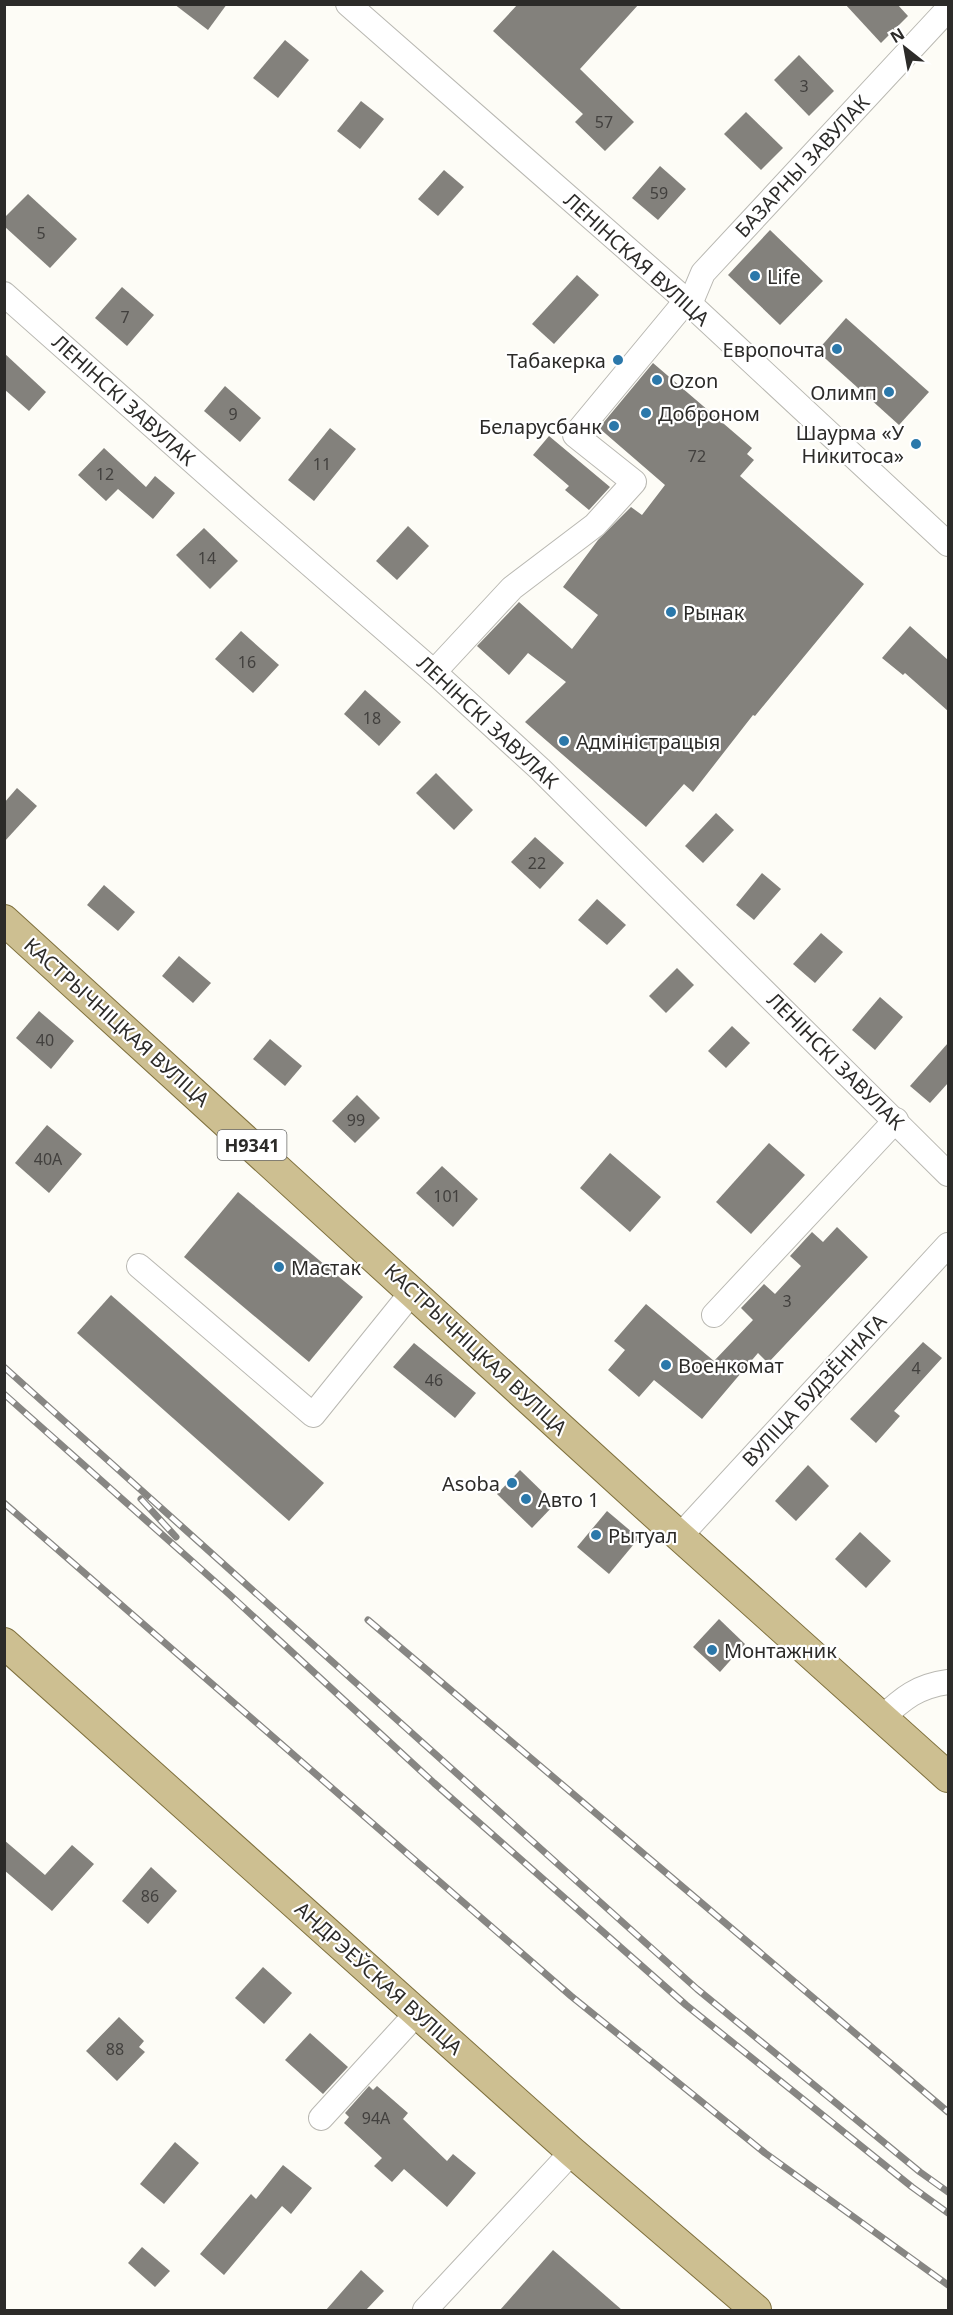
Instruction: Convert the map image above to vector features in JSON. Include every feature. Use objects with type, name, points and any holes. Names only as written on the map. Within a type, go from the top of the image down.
[{"type":"main road","name":"КАСТРЫЧНІЦКАЯ ВУЛІЦА","points":[[4,920],[881,1719],[948,1777]]},
{"type":"main road","name":"АНДРЭЕЎСКАЯ ВУЛІЦА","points":[[4,1643],[572,2152],[756,2310]]},
{"type":"street","name":"ЛЕНІНСКАЯ ВУЛІЦА","points":[[348,4],[688,303],[948,544]]},
{"type":"street","name":"БАЗАРНЫ ЗАВУЛАК","points":[[434,672],[512,588],[595,525],[634,482],[575,435],[688,303],[703,273],[948,9]]},
{"type":"street","name":"ЛЕНІНСКІ ЗАВУЛАК","points":[[4,294],[434,672],[540,769],[948,1174]]},
{"type":"street","points":[[714,1315],[896,1120]]},
{"type":"street","name":"ВУЛІЦА БУДЗЁННАГА","points":[[680,1536],[948,1245]]},
{"type":"street","points":[[139,1266],[313,1415],[413,1291]]},
{"type":"street","points":[[881,1719],[905,1697],[930,1684],[948,1682]]},
{"type":"street","points":[[321,2118],[417,2013]]},
{"type":"street","points":[[425,2310],[572,2152]]},
{"type":"building","points":[[174,4],[227,4],[208,30]]},
{"type":"building","points":[[518,4],[639,4],[580,69],[634,122],[605,151],[575,122],[583,114],[493,31]]},
{"type":"building","points":[[845,4],[897,4],[908,16],[881,43]]},
{"type":"building","points":[[285,40],[309,60],[278,98],[253,78]]},
{"type":"building","points":[[799,55],[834,91],[809,116],[774,80]]},
{"type":"building","points":[[361,101],[384,119],[360,149],[337,131]]},
{"type":"building","points":[[746,112],[783,148],[761,170],[724,134]]},
{"type":"building","points":[[660,166],[686,189],[658,220],[632,198]]},
{"type":"building","points":[[444,170],[464,187],[438,216],[418,199]]},
{"type":"building","points":[[28,194],[77,239],[50,268],[4,226],[4,218]]},
{"type":"building","points":[[770,230],[823,281],[780,325],[728,275]]},
{"type":"building","points":[[577,275],[599,295],[554,344],[532,324]]},
{"type":"building","points":[[122,287],[154,315],[127,346],[95,318]]},
{"type":"building","points":[[846,318],[929,392],[899,425],[817,351]]},
{"type":"building","points":[[4,353],[46,392],[29,411],[4,389]]},
{"type":"building","name":"Рынак","points":[[653,363],[752,448],[747,454],[754,460],[740,476],[864,584],[755,716],[753,715],[693,792],[684,784],[646,827],[525,722],[566,682],[528,653],[509,675],[477,646],[519,602],[572,649],[598,615],[563,587],[598,540],[631,507],[642,515],[665,485],[599,428]]},
{"type":"building","points":[[225,386],[261,418],[240,442],[204,411]]},
{"type":"building","points":[[330,428],[356,449],[314,501],[288,480]]},
{"type":"building","points":[[549,436],[610,487],[589,510],[565,490],[569,486],[533,455]]},
{"type":"building","points":[[104,448],[146,487],[155,476],[175,493],[153,519],[118,489],[106,501],[78,475]]},
{"type":"building","points":[[408,526],[429,546],[397,580],[376,561]]},
{"type":"building","points":[[204,528],[238,561],[210,589],[176,555]]},
{"type":"building","points":[[910,626],[948,660],[948,711],[905,673],[903,675],[882,658]]},
{"type":"building","points":[[241,631],[279,665],[253,693],[215,659]]},
{"type":"building","points":[[365,690],[401,722],[379,746],[344,714]]},
{"type":"building","points":[[436,773],[473,810],[454,830],[416,793]]},
{"type":"building","points":[[17,788],[37,806],[4,842],[4,803]]},
{"type":"building","points":[[716,813],[734,830],[703,863],[685,846]]},
{"type":"building","points":[[535,837],[564,863],[540,889],[511,862]]},
{"type":"building","points":[[762,873],[781,889],[754,920],[736,905]]},
{"type":"building","points":[[104,885],[135,912],[118,931],[87,905]]},
{"type":"building","points":[[597,899],[626,925],[607,945],[578,920]]},
{"type":"building","points":[[821,933],[843,952],[815,983],[793,964]]},
{"type":"building","points":[[179,956],[211,983],[193,1003],[162,976]]},
{"type":"building","points":[[677,968],[694,985],[666,1013],[649,996]]},
{"type":"building","points":[[880,997],[903,1017],[875,1050],[852,1030]]},
{"type":"building","points":[[39,1011],[74,1041],[51,1069],[16,1038]]},
{"type":"building","points":[[732,1026],[750,1043],[726,1068],[708,1051]]},
{"type":"building","points":[[270,1039],[302,1066],[285,1086],[253,1059]]},
{"type":"building","points":[[948,1043],[948,1083],[930,1103],[910,1086]]},
{"type":"building","points":[[357,1095],[380,1118],[355,1143],[332,1121]]},
{"type":"building","points":[[47,1125],[82,1154],[49,1193],[15,1163]]},
{"type":"building","points":[[769,1143],[805,1175],[751,1234],[716,1202]]},
{"type":"building","points":[[610,1153],[661,1197],[630,1232],[580,1188]]},
{"type":"building","points":[[442,1166],[478,1199],[453,1227],[416,1193]]},
{"type":"building","points":[[238,1192],[363,1297],[309,1362],[184,1257]]},
{"type":"building","points":[[837,1227],[868,1257],[768,1363],[758,1353],[702,1419],[654,1380],[639,1397],[608,1370],[625,1350],[614,1341],[646,1304],[714,1361],[753,1320],[741,1308],[764,1284],[775,1294],[801,1266],[790,1256],[812,1232],[823,1242]]},
{"type":"building","points":[[111,1295],[324,1483],[289,1521],[77,1333]]},
{"type":"building","points":[[923,1342],[942,1358],[894,1411],[900,1416],[876,1443],[850,1419]]},
{"type":"building","points":[[414,1343],[476,1393],[455,1418],[393,1367]]},
{"type":"building","points":[[808,1465],[829,1486],[796,1521],[775,1501]]},
{"type":"building","name":"Авто 1","points":[[520,1470],[555,1504],[532,1528],[497,1494]]},
{"type":"building","points":[[607,1511],[639,1538],[609,1574],[577,1547]]},
{"type":"building","points":[[860,1532],[891,1561],[866,1588],[835,1559]]},
{"type":"building","points":[[719,1619],[745,1644],[720,1672],[693,1647]]},
{"type":"building","points":[[4,1840],[45,1875],[72,1845],[94,1864],[52,1911],[4,1870]]},
{"type":"building","points":[[151,1867],[177,1891],[148,1924],[122,1901]]},
{"type":"building","points":[[263,1967],[292,1993],[264,2024],[235,1998]]},
{"type":"building","points":[[119,2017],[144,2041],[139,2047],[145,2052],[117,2081],[86,2051]]},
{"type":"building","points":[[310,2033],[348,2067],[323,2094],[285,2060]]},
{"type":"building","points":[[369,2086],[373,2090],[377,2086],[408,2113],[403,2119],[447,2161],[453,2154],[476,2173],[447,2207],[404,2169],[392,2182],[374,2166],[382,2158],[344,2123],[349,2117],[345,2113]]},
{"type":"building","points":[[175,2142],[199,2163],[164,2204],[140,2184]]},
{"type":"building","points":[[283,2165],[312,2188],[291,2214],[282,2206],[224,2275],[200,2254],[251,2194],[256,2199]]},
{"type":"building","points":[[142,2247],[170,2271],[155,2287],[128,2263]]},
{"type":"building","points":[[553,2250],[622,2310],[500,2310]]},
{"type":"building","points":[[361,2270],[384,2291],[366,2310],[326,2310]]},
{"type":"railway","points":[[4,1367],[697,1989],[920,2172],[948,2192]]},
{"type":"railway","points":[[4,1394],[230,1595],[434,1783],[686,2005],[912,2187],[948,2213]]},
{"type":"railway","points":[[141,1499],[176,1537]]},
{"type":"railway","points":[[4,1503],[571,1996],[765,2153],[948,2285]]},
{"type":"railway","points":[[368,1620],[948,2112]]},
{"type":"place","name":"Life","points":[[755,276]]},
{"type":"place","name":"Европочта","points":[[837,349]]},
{"type":"place","name":"Табакерка","points":[[618,360]]},
{"type":"place","name":"Ozon","points":[[657,380]]},
{"type":"place","name":"Олимп","points":[[889,392]]},
{"type":"place","name":"Доброном","points":[[646,413]]},
{"type":"place","name":"Беларусбанк","points":[[614,426]]},
{"type":"place","name":"Шаурма «У Никитоса»","points":[[916,444]]},
{"type":"place","name":"Рынак","points":[[671,612]]},
{"type":"place","name":"Адміністрацыя","points":[[564,741]]},
{"type":"place","name":"Мастак","points":[[279,1267]]},
{"type":"place","name":"Военкомат","points":[[666,1365]]},
{"type":"place","name":"Asoba","points":[[512,1483]]},
{"type":"place","name":"Авто 1","points":[[526,1499]]},
{"type":"place","name":"Рытуал","points":[[596,1535]]},
{"type":"place","name":"Монтажник","points":[[712,1650]]}]
